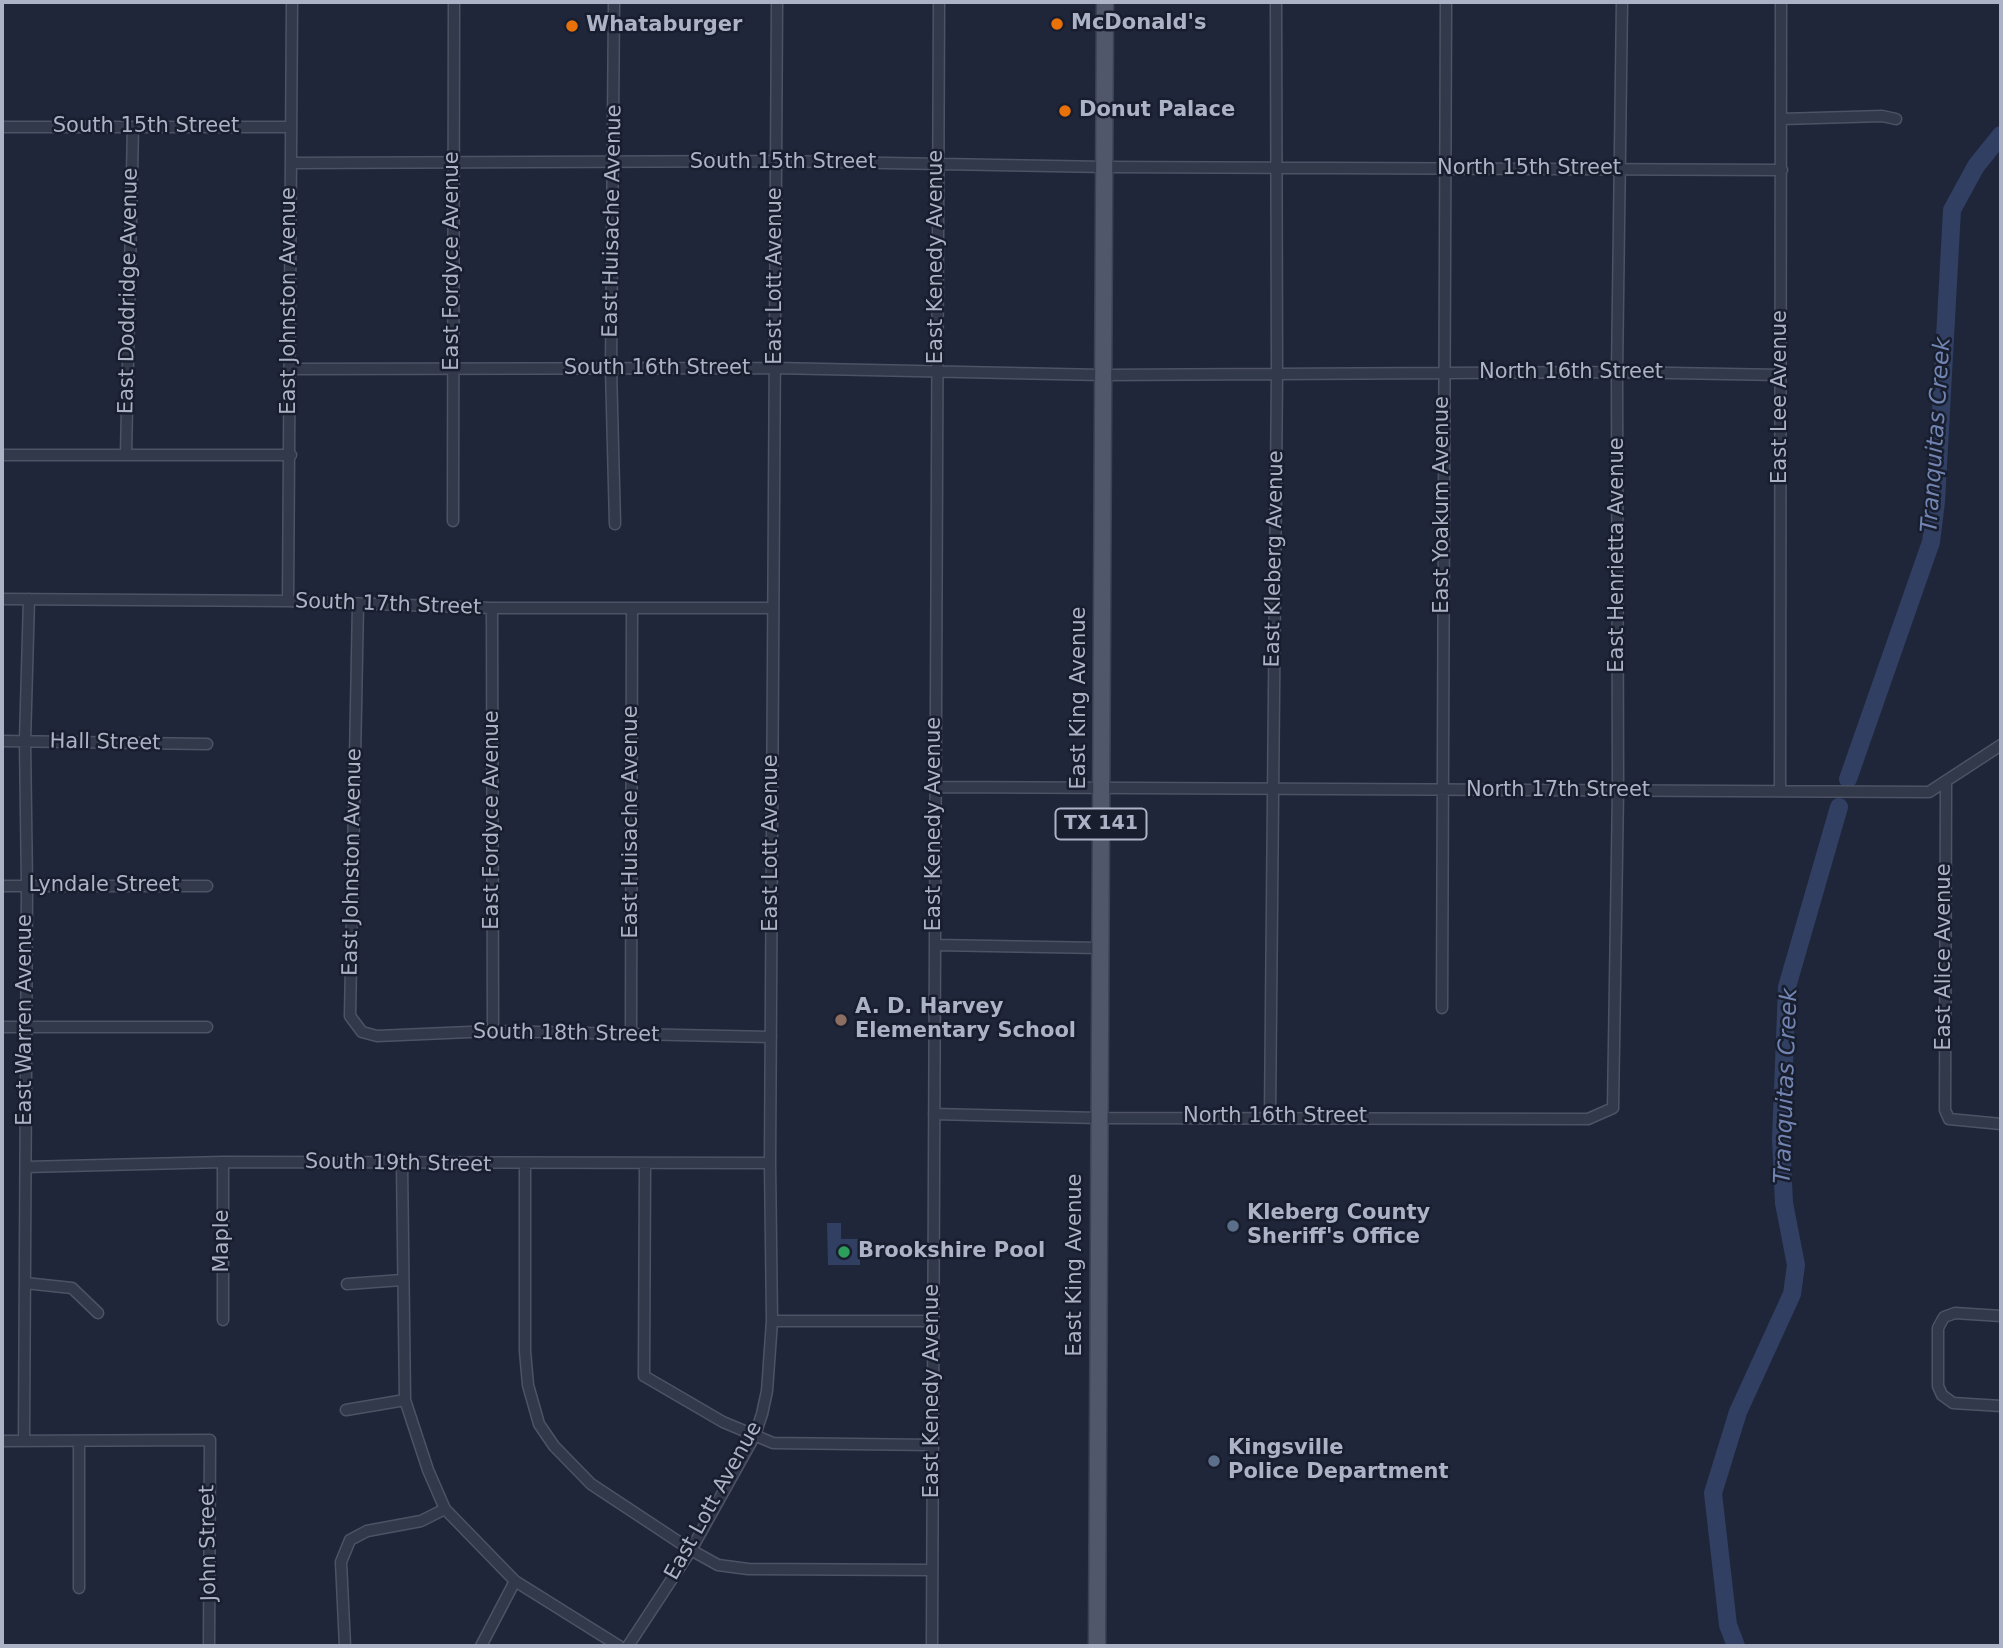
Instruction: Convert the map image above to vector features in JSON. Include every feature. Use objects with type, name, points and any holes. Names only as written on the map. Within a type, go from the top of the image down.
[{"type":"main road","name":"East King Avenue","points":[[1097,1646],[1105,2]]},
{"type":"street","name":"East Johnston Avenue","points":[[288,601],[292,2]]},
{"type":"street","name":"East Fordyce Avenue","points":[[453,520],[454,2]]},
{"type":"street","name":"East Huisache Avenue","points":[[614,2],[611,369],[615,524]]},
{"type":"street","name":"East Lott Avenue","points":[[628,1646],[691,1550],[755,1435],[767,1391],[772,1321],[770,1163],[777,2]]},
{"type":"street","name":"East Kenedy Avenue","points":[[932,1646],[939,2]]},
{"type":"street","name":"East Kleberg Avenue","points":[[1270,1117],[1277,374],[1276,2]]},
{"type":"street","name":"East Yoakum Avenue","points":[[1442,1008],[1446,2]]},
{"type":"street","name":"East Henrietta Avenue","points":[[1613,1108],[1618,791],[1617,372],[1622,2]]},
{"type":"street","name":"East Lee Avenue","points":[[1780,791],[1781,2]]},
{"type":"street","points":[[1782,119],[1882,116],[1896,119]]},
{"type":"street","name":"South 15th Street","points":[[2,127],[291,127]]},
{"type":"street","name":"East Doddridge Avenue","points":[[125,455],[133,127]]},
{"type":"street","name":"South 15th Street","points":[[291,163],[776,161],[1106,167],[1275,166]]},
{"type":"street","name":"North 15th Street","points":[[1275,166],[1782,170]]},
{"type":"street","name":"South 16th Street","points":[[289,369],[775,369],[1102,375],[1277,374]]},
{"type":"street","name":"North 16th Street","points":[[1277,374],[1617,372],[1781,375]]},
{"type":"street","points":[[2,454],[291,455]]},
{"type":"street","name":"South 17th Street","points":[[2,599],[288,601],[492,608],[774,608]]},
{"type":"street","name":"East Warren Avenue","points":[[24,1440],[27,886],[25,741],[29,599]]},
{"type":"street","name":"East Johnston Avenue","points":[[358,604],[350,1016],[362,1032]]},
{"type":"street","name":"East Fordyce Avenue","points":[[492,608],[494,1031]]},
{"type":"street","name":"East Huisache Avenue","points":[[631,1035],[632,608]]},
{"type":"street","name":"Hall Street","points":[[2,741],[207,744]]},
{"type":"street","name":"North 17th Street","points":[[1101,788],[1929,792],[2001,745]]},
{"type":"street","name":"East Alice Avenue","points":[[1946,783],[1945,1110],[1949,1119],[1960,1122],[2001,1124]]},
{"type":"street","points":[[935,787],[1101,788]]},
{"type":"street","name":"Lyndale Street","points":[[2,886],[207,886]]},
{"type":"street","points":[[935,945],[1100,948]]},
{"type":"street","points":[[2,1027],[207,1027]]},
{"type":"street","name":"South 18th Street","points":[[362,1032],[377,1036],[494,1031],[771,1037]]},
{"type":"street","name":"North 16th Street","points":[[934,1114],[1098,1118],[1588,1119],[1613,1108]]},
{"type":"street","name":"South 19th Street","points":[[26,1167],[223,1162],[525,1165],[770,1163]]},
{"type":"street","name":"Maple","points":[[223,1162],[223,1321]]},
{"type":"street","points":[[402,1164],[405,1400],[428,1470],[445,1509],[515,1581],[619,1646]]},
{"type":"street","points":[[645,1164],[644,1376],[723,1422],[774,1443],[933,1445]]},
{"type":"street","points":[[525,1165],[525,1351],[528,1385],[539,1424],[554,1447],[591,1484],[718,1565],[748,1569],[932,1570]]},
{"type":"street","points":[[347,1284],[402,1280]]},
{"type":"street","points":[[25,1283],[72,1288],[98,1313]]},
{"type":"street","points":[[2001,1316],[1955,1313],[1944,1317],[1938,1328],[1938,1386],[1942,1395],[1953,1403],[2001,1406]]},
{"type":"street","points":[[772,1321],[933,1321]]},
{"type":"street","points":[[346,1410],[405,1400]]},
{"type":"street","name":"John Street","points":[[79,1442],[210,1440],[209,1646]]},
{"type":"street","points":[[2,1441],[79,1442],[79,1588]]},
{"type":"street","points":[[345,1646],[341,1562],[350,1540],[367,1531],[421,1521],[445,1509]]},
{"type":"street","points":[[481,1646],[515,1581]]},
{"type":"water","name":"Brookshire Pool","points":[[827,1223],[841,1223],[841,1239],[860,1239],[860,1265],[828,1265]]},
{"type":"waterway","name":"Tranquitas Creek","points":[[1848,779],[1931,542],[1936,502],[1952,210],[1976,166],[2001,135]]},
{"type":"waterway","name":"Tranquitas Creek","points":[[1736,1646],[1728,1625],[1713,1493],[1738,1412],[1792,1294],[1796,1265],[1784,1203],[1781,1139],[1787,987],[1839,807]]},
{"type":"place","name":"McDonald's","points":[[1057,24]]},
{"type":"place","name":"Whataburger","points":[[572,26]]},
{"type":"place","name":"Donut Palace","points":[[1065,111]]},
{"type":"place","name":"A. D. Harvey Elementary School","points":[[841,1020]]},
{"type":"place","name":"Kleberg County Sheriff's Office","points":[[1233,1226]]},
{"type":"place","name":"Brookshire Pool","points":[[844,1252]]},
{"type":"place","name":"Kingsville Police Department","points":[[1214,1461]]}]
